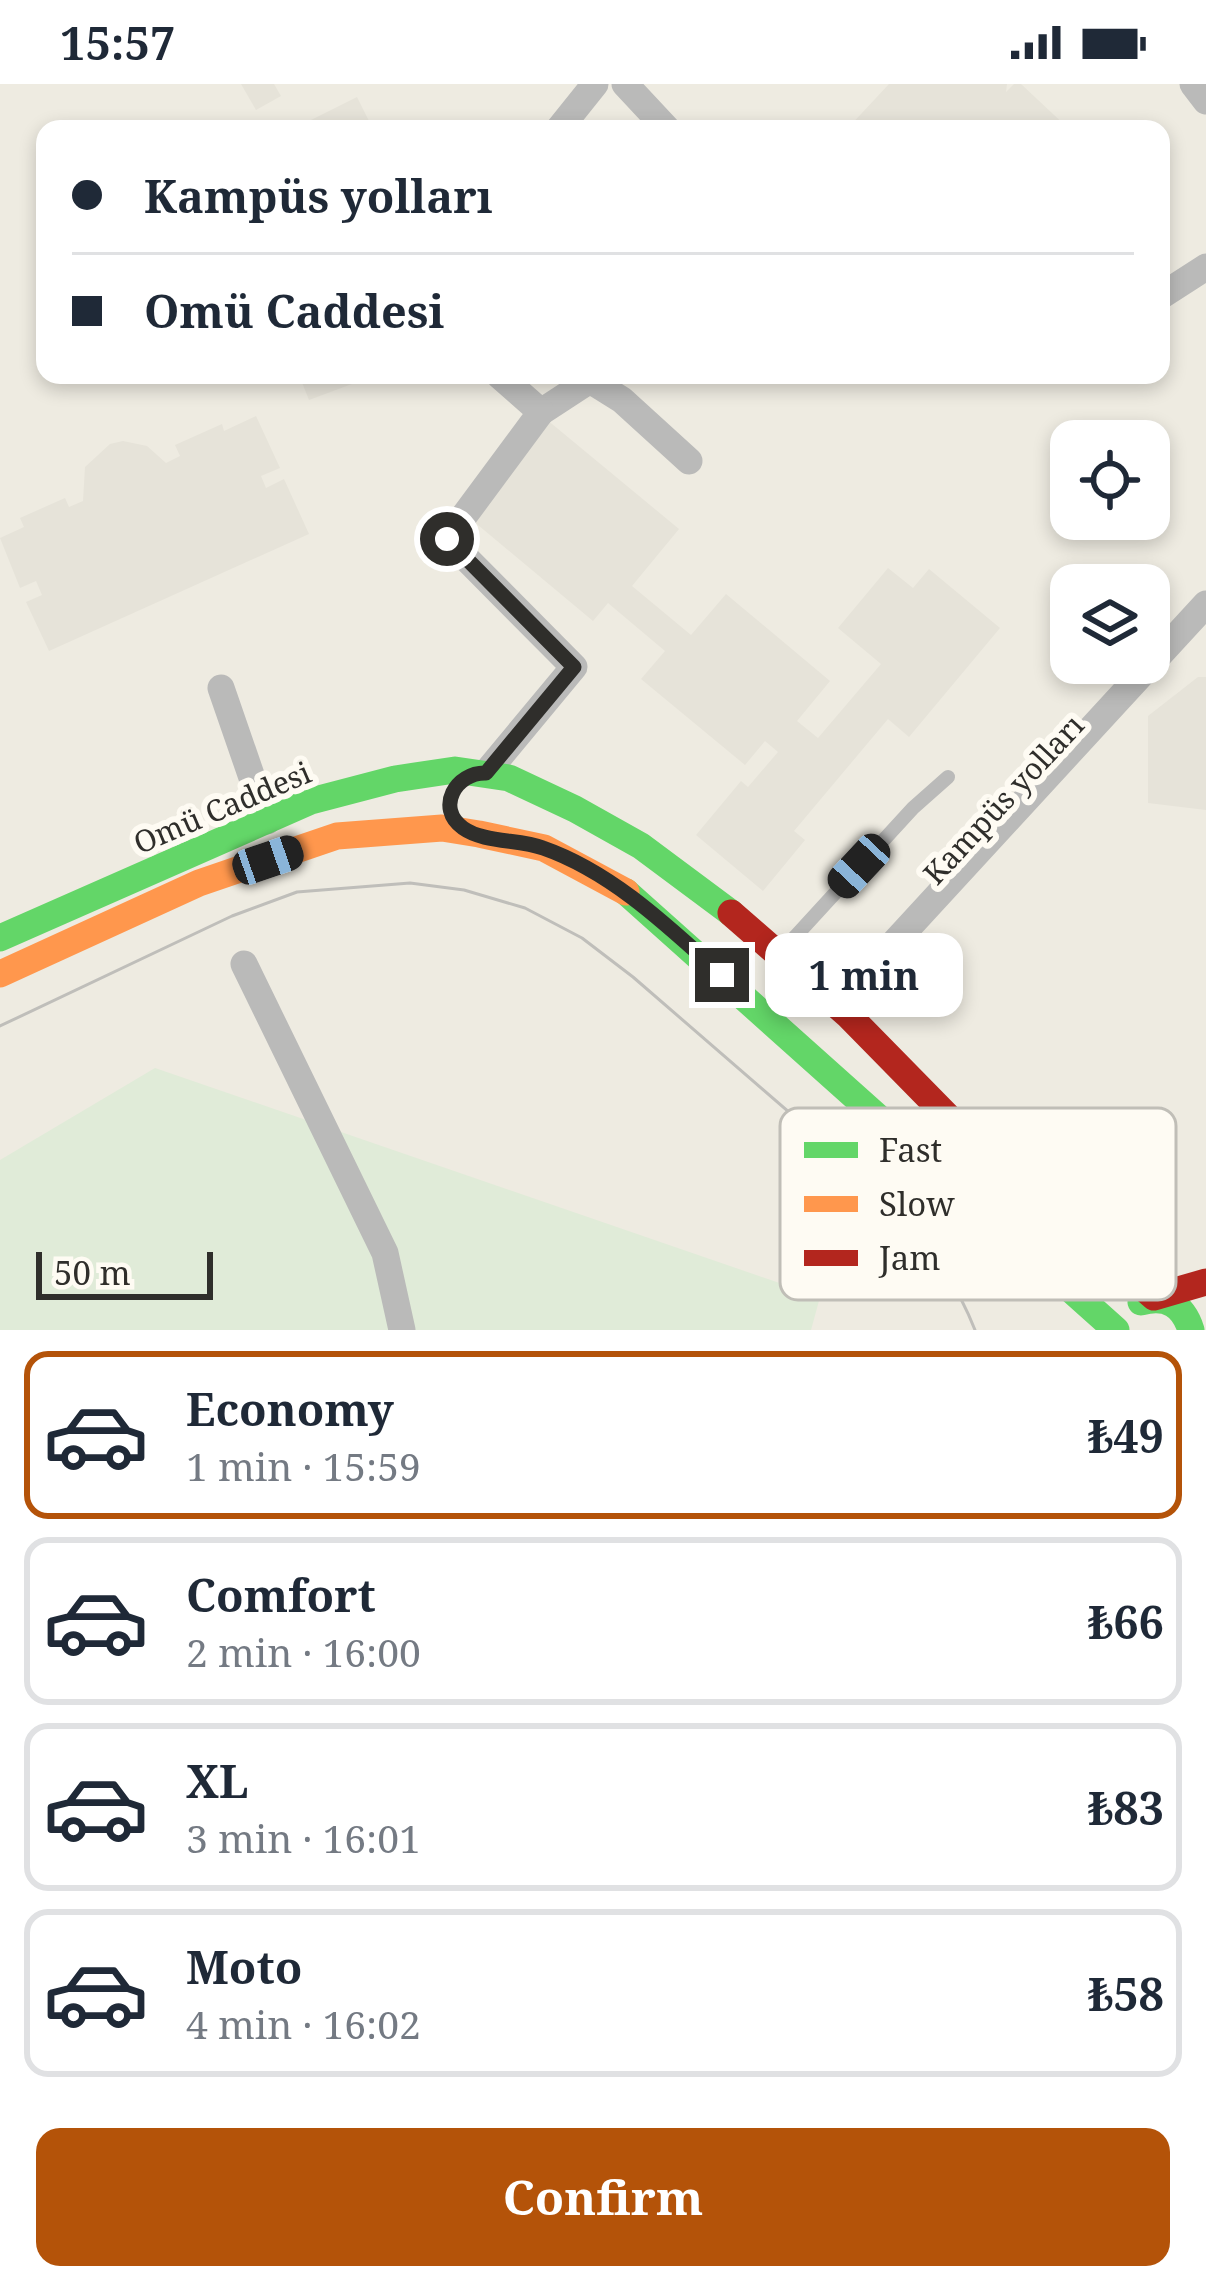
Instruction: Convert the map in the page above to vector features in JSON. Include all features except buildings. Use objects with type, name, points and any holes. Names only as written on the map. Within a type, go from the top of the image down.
[{"type":"street","points":[[566,120],[595,84]]},
{"type":"street","points":[[625,84],[659,120]]},
{"type":"street","points":[[1193,84],[1206,101]]},
{"type":"street","points":[[1170,290],[1206,267]]},
{"type":"street","points":[[509,384],[541,412]]},
{"type":"street","points":[[486,773],[574,667],[447,539],[541,412],[584,384]]},
{"type":"street","points":[[596,384],[622,400],[689,461]]},
{"type":"street","points":[[821,1065],[839,1012],[1206,604]]},
{"type":"street","name":"Kampüs yolları","points":[[839,1012],[1206,629]]},
{"type":"street","points":[[220,688],[266,821]]},
{"type":"street","name":"Omü Caddesi","points":[[0,938],[311,801],[395,779],[455,770],[486,773],[559,801],[640,846],[778,955],[938,1108]]},
{"type":"street","points":[[486,773],[504,783],[511,802],[499,828],[479,834],[454,819],[450,800],[458,782],[486,773]]},
{"type":"street","name":"Omü Caddesi","points":[[0,974],[199,883],[337,836],[442,828],[544,848],[630,894],[870,1108]]},
{"type":"street","points":[[244,964],[385,1253],[402,1330]]},
{"type":"street","points":[[744,994],[815,1021],[839,1012]]},
{"type":"street","points":[[1176,1291],[1206,1282]]},
{"type":"street","points":[[1085,1300],[1094,1330]]},
{"type":"street","name":"Omü Caddesi","points":[[1086,1300],[1119,1330],[1134,1306],[1149,1300]]},
{"type":"street","name":"Omü Caddesi","points":[[1160,1300],[1182,1308],[1194,1330],[1206,1322]]},
{"type":"lane","points":[[778,955],[913,808],[948,777]]},
{"type":"shaded area","points":[[0,84],[1206,84],[1206,1330],[0,1330]]},
{"type":"green space","points":[[155,1068],[780,1283],[780,1300],[819,1300],[811,1330],[0,1330],[0,1160]]},
{"type":"tram line","points":[[0,1026],[232,916],[297,892],[410,883],[464,890],[525,908],[582,938],[784,1108]]},
{"type":"tram line","points":[[961,1300],[975,1330]]},
{"type":"traffic: fast","points":[[0,938],[311,801],[395,779],[455,770],[509,778],[575,809],[641,846],[731,913]]},
{"type":"traffic: fast","points":[[626,892],[868,1108]]},
{"type":"traffic: fast","points":[[1082,1300],[1116,1330]]},
{"type":"traffic: fast","points":[[1141,1302],[1173,1304],[1191,1330]]},
{"type":"traffic: slow","points":[[0,974],[199,883],[337,836],[442,828],[479,834],[544,848],[626,892]]},
{"type":"traffic: jam","points":[[731,913],[848,1015],[939,1108]]},
{"type":"traffic: jam","points":[[1176,1291],[1206,1282]]},
{"type":"route","points":[[447,539],[574,667],[486,773],[458,782],[450,800],[454,819],[469,832],[544,848],[630,894],[722,975]]}]
